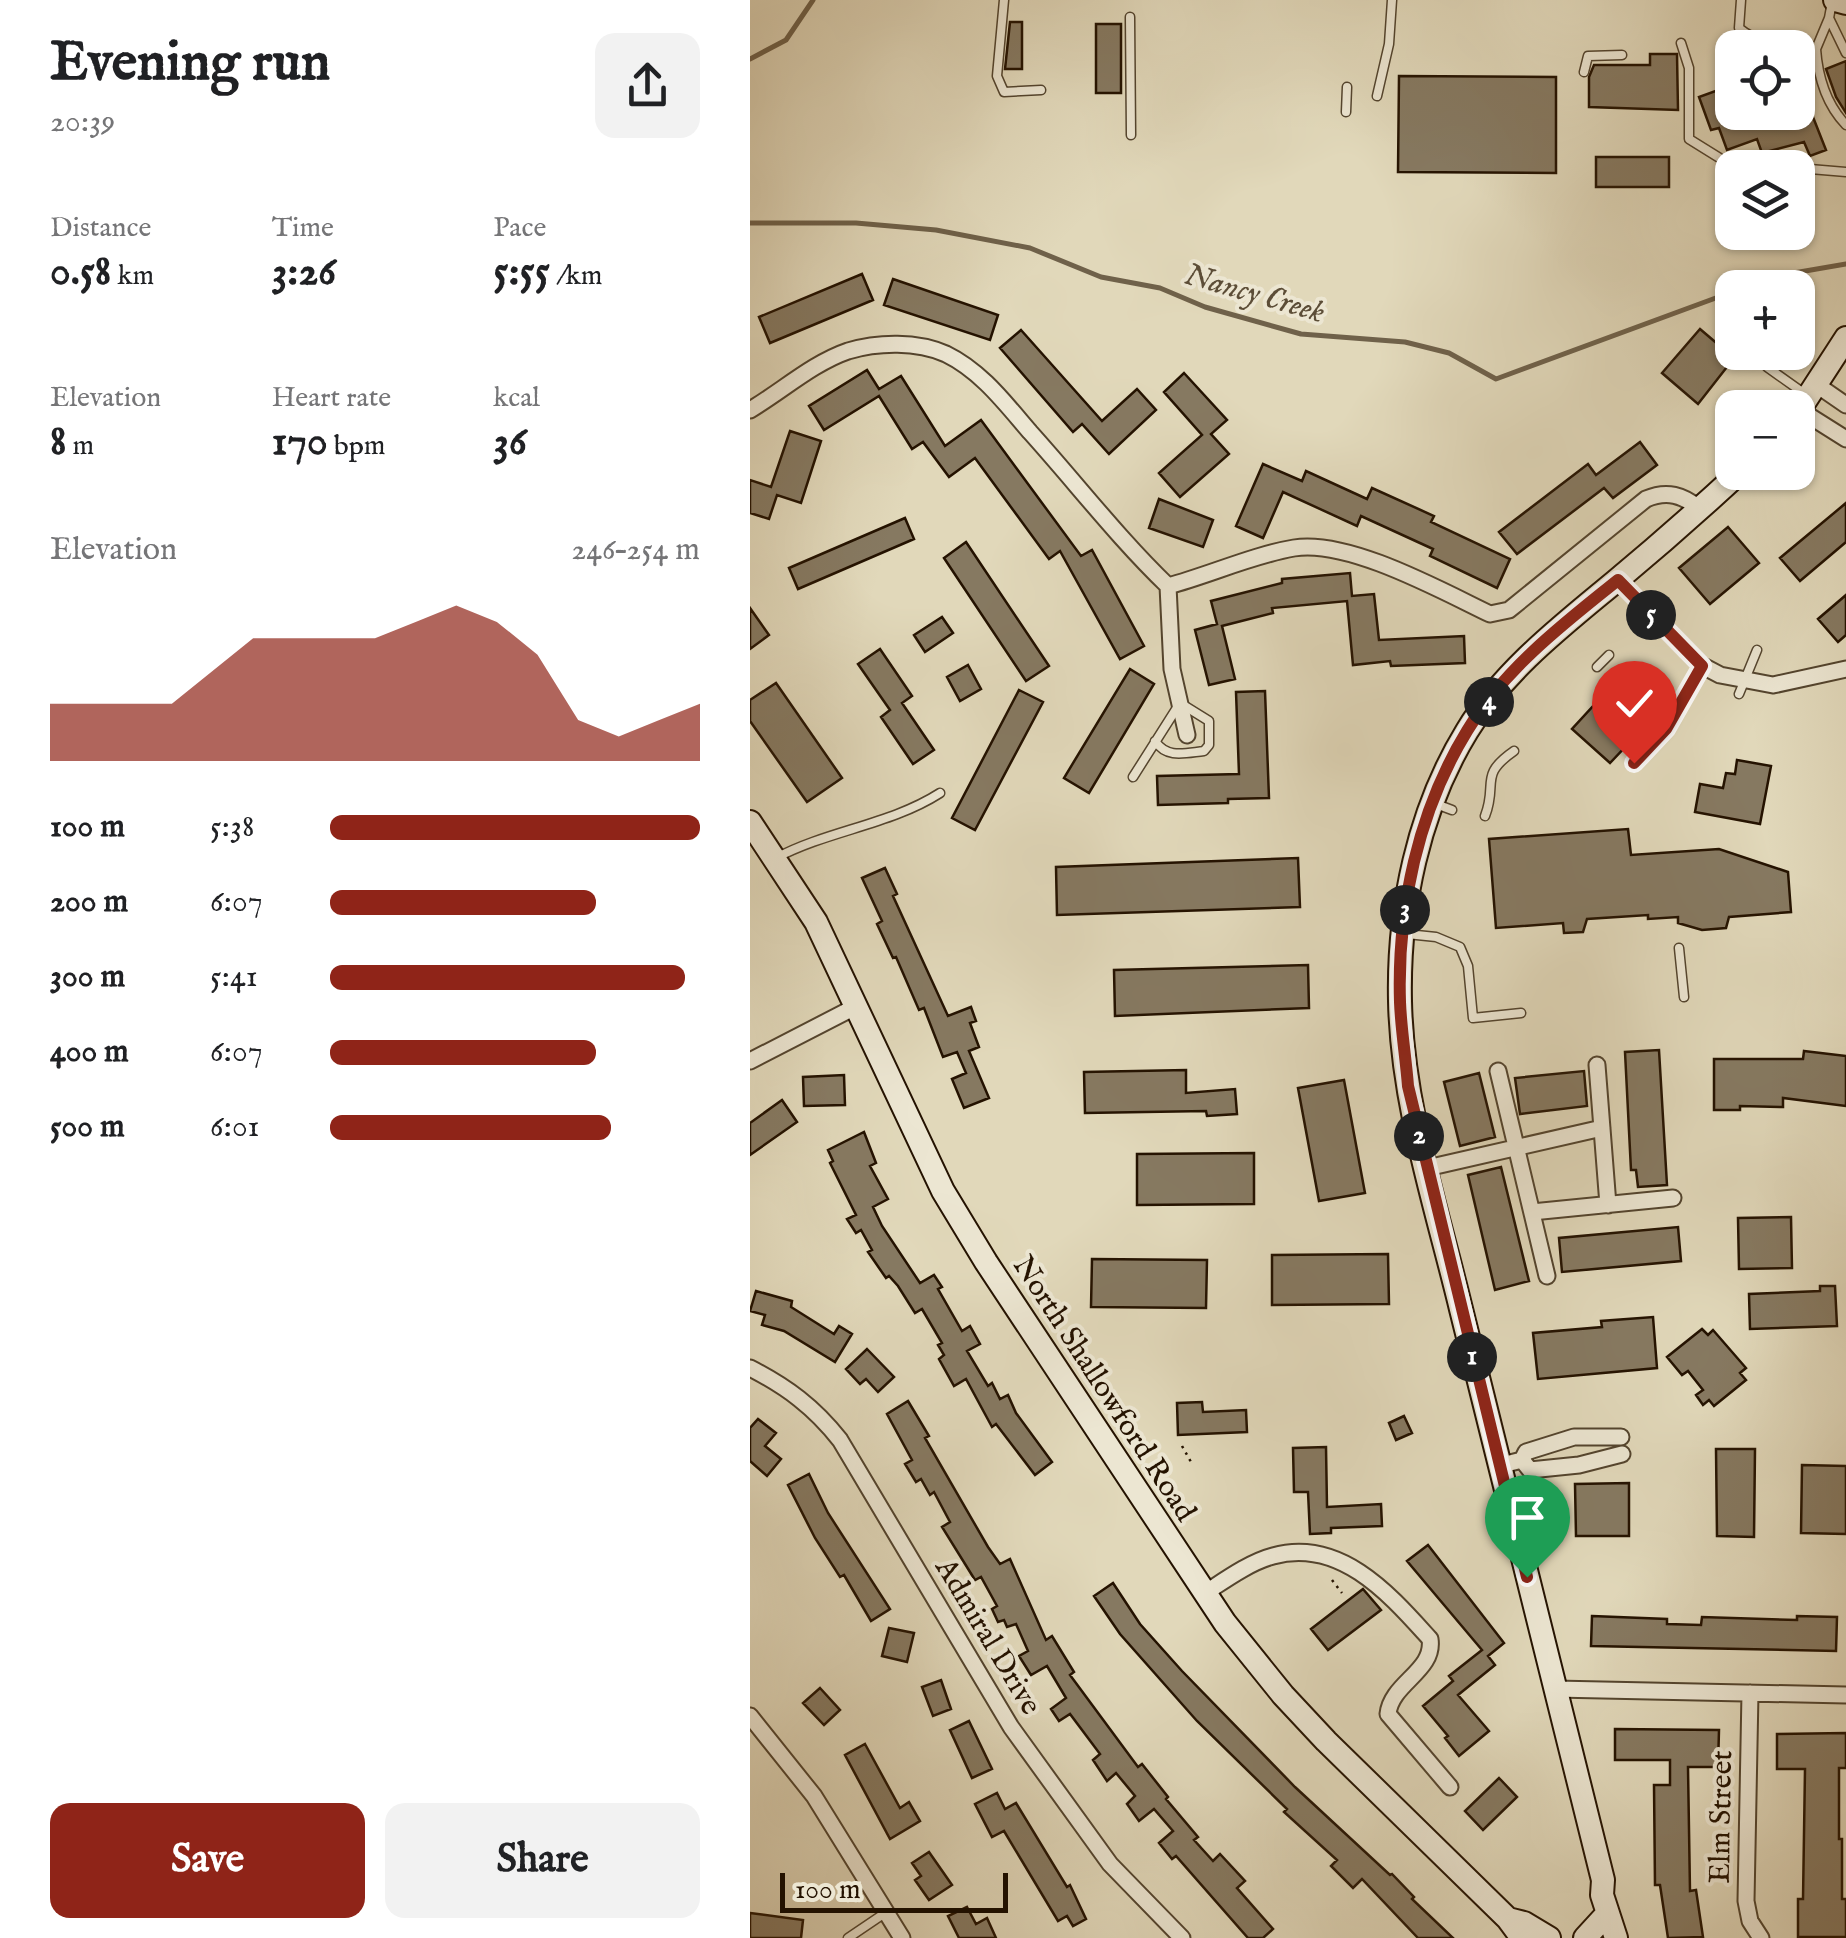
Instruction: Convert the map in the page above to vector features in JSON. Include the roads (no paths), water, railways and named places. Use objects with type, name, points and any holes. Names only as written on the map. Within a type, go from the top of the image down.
[{"type":"street","points":[[1813,390],[1846,340]]},
{"type":"street","points":[[750,410],[824,361],[882,345],[910,345],[943,353],[972,369],[1168,586],[1172,669],[1187,735]]},
{"type":"street","points":[[1815,402],[1846,405]]},
{"type":"street","points":[[1815,410],[1846,439]]},
{"type":"street","points":[[1616,1938],[1607,1914],[1603,1880],[1555,1689],[1510,1463],[1427,1168],[1408,1086],[1400,1002],[1403,934],[1410,881],[1442,806],[1467,730],[1513,672],[1721,490]]},
{"type":"street","points":[[1168,586],[1294,548],[1326,547],[1352,552],[1490,614],[1509,610],[1646,499],[1672,493],[1700,510]]},
{"type":"street","points":[[1618,580],[1702,666],[1742,688],[1846,669]]},
{"type":"street","name":"North Shallowford Road","points":[[750,822],[816,922],[920,1147],[986,1262],[1249,1655],[1294,1707],[1515,1928],[1524,1923],[1549,1938]]},
{"type":"street","points":[[750,1062],[855,1007]]},
{"type":"street","points":[[1597,1065],[1608,1205]]},
{"type":"street","points":[[1498,1072],[1547,1276]]},
{"type":"street","points":[[1427,1168],[1602,1128]]},
{"type":"street","points":[[1532,1212],[1673,1198]]},
{"type":"street","name":"Admiral Drive","points":[[750,1368],[806,1402],[840,1440],[1030,1756],[1110,1864],[1182,1938]]},
{"type":"street","points":[[1574,1437],[1616,1443],[1604,1458],[1530,1470],[1510,1463],[1526,1452],[1574,1437]]},
{"type":"street","points":[[1205,1593],[1273,1556],[1290,1554],[1326,1558],[1368,1576],[1381,1586],[1430,1639],[1432,1648],[1390,1701],[1388,1714],[1450,1787]]},
{"type":"street","points":[[1555,1689],[1846,1695]]},
{"type":"street","name":"Elm Street","points":[[1750,1693],[1746,1901],[1750,1921],[1761,1938]]},
{"type":"street","points":[[750,1716],[814,1796],[902,1938]]},
{"type":"street","points":[[1603,1880],[1614,1892],[1630,1938]]},
{"type":"street","points":[[1586,1938],[1607,1914]]},
{"type":"lane","points":[[1004,0],[997,76],[1004,92],[1041,90]]},
{"type":"lane","points":[[1377,96],[1389,44],[1392,0]]},
{"type":"lane","points":[[1740,0],[1739,28],[1751,38],[1767,44],[1816,49]]},
{"type":"lane","points":[[1836,5],[1816,49],[1817,66],[1832,108],[1846,125]]},
{"type":"lane","points":[[1836,5],[1846,53]]},
{"type":"lane","points":[[1130,17],[1131,136]]},
{"type":"lane","points":[[1681,42],[1689,68],[1689,139],[1715,155]]},
{"type":"lane","points":[[1584,72],[1588,56],[1622,55]]},
{"type":"lane","points":[[1346,112],[1347,87]]},
{"type":"lane","points":[[1815,170],[1846,172]]},
{"type":"lane","points":[[1770,370],[1793,390]]},
{"type":"lane","points":[[1742,688],[1757,650]]},
{"type":"lane","points":[[1597,667],[1609,654]]},
{"type":"lane","points":[[1634,763],[1666,729],[1702,666]]},
{"type":"lane","points":[[1133,776],[1155,741],[1180,703],[1209,721],[1209,745],[1204,751],[1170,754],[1155,741]]},
{"type":"lane","points":[[1662,704],[1674,715]]},
{"type":"lane","points":[[1485,816],[1492,799],[1490,776],[1496,764],[1514,752]]},
{"type":"lane","points":[[776,858],[814,840],[915,809],[940,793]]},
{"type":"lane","points":[[1403,934],[1436,937],[1460,947],[1468,966],[1474,1018],[1521,1014]]},
{"type":"lane","points":[[1679,948],[1684,997]]},
{"type":"lane","points":[[848,1938],[887,1912]]},
{"type":"waterway","points":[[750,59],[786,40],[813,0]]},
{"type":"waterway","name":"Nancy Creek","points":[[750,223],[856,223],[936,230],[1030,248],[1101,277],[1160,288],[1205,307],[1301,334],[1405,342],[1449,353],[1496,379],[1715,298]]},
{"type":"waterway","name":"Nancy Creek","points":[[1811,270],[1846,264]]}]
